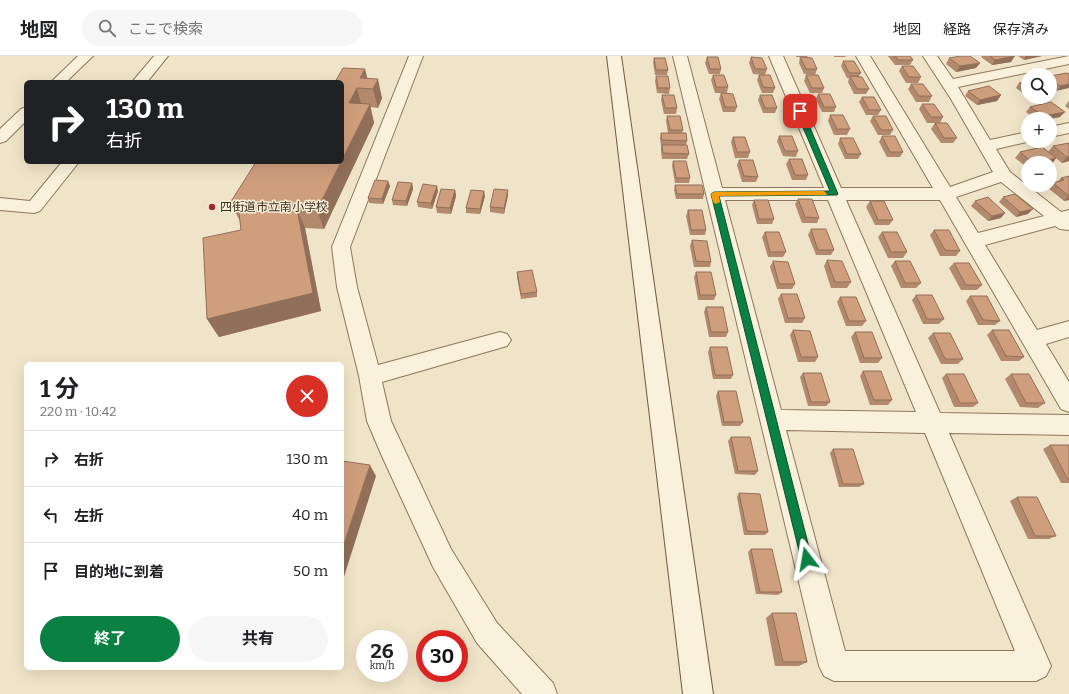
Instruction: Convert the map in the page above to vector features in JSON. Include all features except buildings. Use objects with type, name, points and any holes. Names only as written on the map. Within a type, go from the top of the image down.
[{"type":"street","points":[[60,80],[86,56]]},
{"type":"street","points":[[141,80],[161,56]]},
{"type":"street","points":[[416,56],[341,247],[346,287],[370,376],[379,422],[442,558],[487,634],[542,694]]},
{"type":"street","points":[[614,56],[698,694]]},
{"type":"street","points":[[680,56],[834,666],[1036,666],[776,56]]},
{"type":"street","points":[[863,56],[1069,402]]},
{"type":"street","points":[[930,56],[950,84],[1003,174],[1065,220]]},
{"type":"street","points":[[950,84],[1069,60]]},
{"type":"street","points":[[0,138],[24,114]]},
{"type":"street","points":[[1057,131],[1069,128]]},
{"type":"street","points":[[986,146],[1021,138]]},
{"type":"street","points":[[0,204],[34,207],[69,164]]},
{"type":"street","points":[[714,194],[946,194],[1003,174]]},
{"type":"street","points":[[974,241],[1065,220]]},
{"type":"street","points":[[1033,340],[1069,329]]},
{"type":"street","points":[[370,376],[500,340]]},
{"type":"street","points":[[772,420],[1069,425]]},
{"type":"slow traffic","points":[[716,202],[714,194],[824,194]]},
{"type":"place","name":"四街道市立南小学校","points":[[212,207]]},
{"type":"route","points":[[800,111],[835,194],[714,194],[807,559]]}]
